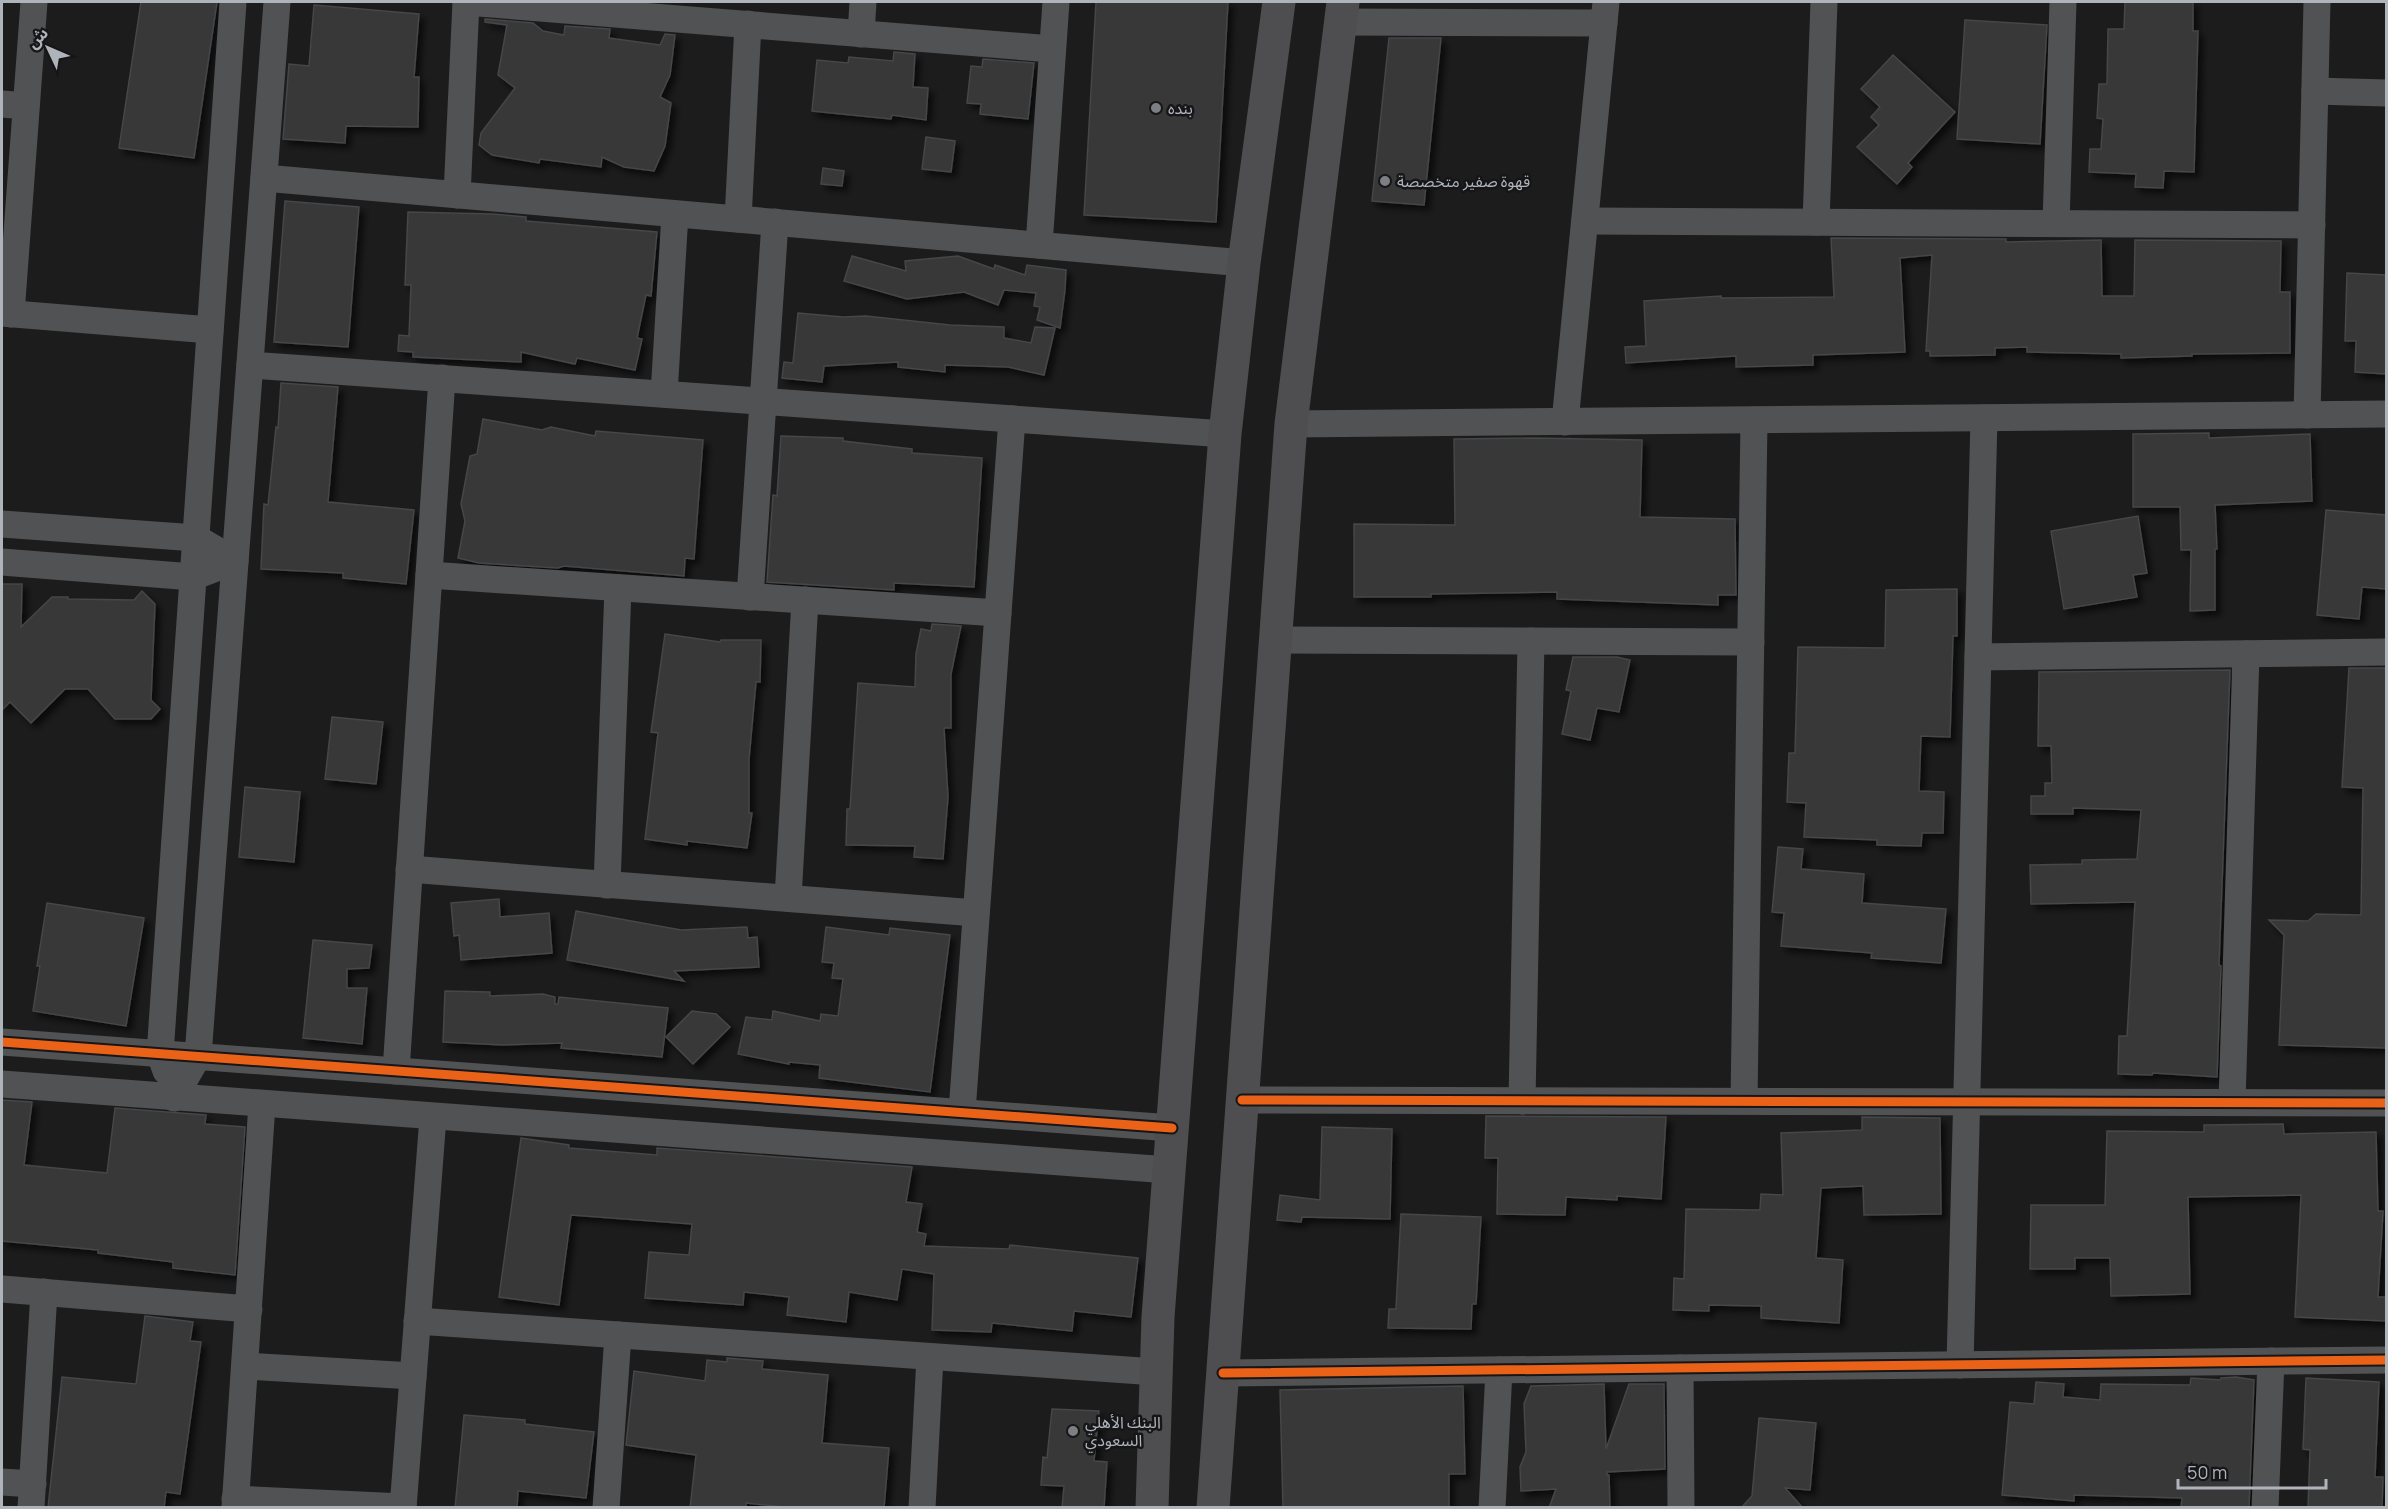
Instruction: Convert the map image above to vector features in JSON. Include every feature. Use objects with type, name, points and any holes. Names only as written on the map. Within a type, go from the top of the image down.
[{"type":"main road","points":[[1152,1508],[1156,1372],[1169,1170],[1226,434],[1272,8]]},
{"type":"main road","points":[[1214,1508],[1291,424],[1342,12]]},
{"type":"street","points":[[34,2],[14,105],[6,314],[210,330]]},
{"type":"street","points":[[174,1098],[160,1054],[233,2]]},
{"type":"street","points":[[174,1098],[198,1056],[277,2]]},
{"type":"street","points":[[457,195],[466,2],[675,10],[748,24],[1052,49]]},
{"type":"street","points":[[861,34],[863,2]]},
{"type":"street","points":[[1039,245],[1056,2]]},
{"type":"street","points":[[1816,222],[1824,2]]},
{"type":"street","points":[[2056,224],[2062,2]]},
{"type":"street","points":[[2307,415],[2317,2]]},
{"type":"street","points":[[1342,12],[1605,12],[1565,422]]},
{"type":"street","points":[[738,219],[748,24]]},
{"type":"street","points":[[2315,91],[2386,93]]},
{"type":"street","points":[[264,178],[1244,263]]},
{"type":"street","points":[[664,394],[675,214]]},
{"type":"street","points":[[1585,221],[2312,225]]},
{"type":"street","points":[[750,597],[765,401],[775,222]]},
{"type":"street","points":[[250,364],[1226,434]]},
{"type":"street","points":[[396,1071],[442,378]]},
{"type":"street","points":[[1291,424],[2386,414]]},
{"type":"street","points":[[1960,1365],[1984,418]]},
{"type":"street","points":[[962,1113],[1012,419]]},
{"type":"street","points":[[1744,1101],[1754,420]]},
{"type":"street","points":[[2,524],[196,538],[235,561]]},
{"type":"street","points":[[2,562],[193,577],[235,561]]},
{"type":"street","points":[[429,575],[998,613]]},
{"type":"street","points":[[607,885],[618,588]]},
{"type":"street","points":[[788,898],[805,600]]},
{"type":"street","points":[[1276,640],[1751,642]]},
{"type":"street","points":[[1522,1101],[1532,641]]},
{"type":"street","points":[[1978,657],[2386,652]]},
{"type":"street","points":[[2232,1102],[2246,654]]},
{"type":"street","points":[[409,869],[976,913]]},
{"type":"street","points":[[2,1042],[1172,1128]]},
{"type":"street","points":[[2,1084],[1169,1170]]},
{"type":"street","points":[[1242,1100],[2386,1103]]},
{"type":"street","points":[[262,1104],[235,1503],[403,1507],[433,1116]]},
{"type":"street","points":[[2,1288],[249,1309]]},
{"type":"street","points":[[2,1482],[32,1496],[45,1292]]},
{"type":"street","points":[[417,1321],[1156,1372]]},
{"type":"street","points":[[606,1508],[618,1335]]},
{"type":"street","points":[[922,1508],[930,1357]]},
{"type":"street","points":[[1222,1373],[2386,1360]]},
{"type":"street","points":[[2265,1508],[2271,1362]]},
{"type":"street","points":[[244,1366],[413,1377]]},
{"type":"street","points":[[1680,1368],[1681,1508]]},
{"type":"street","points":[[1492,1508],[1499,1370]]},
{"type":"building","points":[[141,2],[217,2],[194,158],[119,148]]},
{"type":"building","name":"بنده","points":[[1096,2],[1228,2],[1216,222],[1084,215]]},
{"type":"building","points":[[2125,2],[2193,2],[2193,31],[2198,31],[2194,172],[2164,171],[2163,188],[2135,187],[2136,174],[2089,172],[2090,149],[2101,149],[2103,119],[2097,118],[2099,84],[2107,84],[2108,29],[2124,29]]},
{"type":"building","points":[[314,5],[419,14],[414,77],[419,77],[418,127],[346,126],[345,143],[283,139],[289,64],[309,66]]},
{"type":"building","points":[[485,19],[533,23],[543,31],[564,35],[565,26],[610,29],[609,38],[660,45],[665,34],[675,35],[670,75],[660,97],[671,103],[665,146],[654,171],[624,167],[602,157],[601,167],[540,159],[539,163],[492,155],[479,145],[481,133],[515,88],[498,75],[507,25],[485,22]]},
{"type":"building","points":[[1965,20],[2047,25],[2040,144],[1957,139]]},
{"type":"building","points":[[1389,38],[1441,38],[1424,205],[1372,201]]},
{"type":"building","points":[[894,52],[915,54],[913,87],[928,88],[926,120],[892,115],[891,119],[812,111],[817,60],[848,63],[849,57],[893,61]]},
{"type":"building","points":[[1893,55],[1955,112],[1908,163],[1912,167],[1897,184],[1857,147],[1879,125],[1871,117],[1880,107],[1861,89]]},
{"type":"building","points":[[983,59],[1034,63],[1028,119],[980,114],[981,104],[967,103],[971,66],[982,67]]},
{"type":"building","points":[[926,137],[955,141],[951,172],[922,169]]},
{"type":"building","points":[[823,168],[844,171],[842,186],[821,184]]},
{"type":"building","points":[[285,201],[359,207],[348,347],[274,342]]},
{"type":"building","points":[[408,212],[493,214],[526,217],[526,221],[657,232],[651,296],[646,295],[637,338],[642,339],[635,370],[577,358],[575,364],[521,352],[521,362],[413,357],[413,352],[398,351],[399,335],[409,336],[411,285],[405,285]]},
{"type":"building","points":[[1831,238],[2006,239],[2006,242],[2101,240],[2102,296],[2134,296],[2135,240],[2281,241],[2280,292],[2290,292],[2290,353],[2192,354],[2192,356],[2121,358],[2121,354],[2027,352],[2027,347],[1995,348],[1995,355],[1930,356],[1930,351],[1926,351],[1932,255],[1900,258],[1905,352],[1813,355],[1813,365],[1736,367],[1736,356],[1626,363],[1625,347],[1646,346],[1644,301],[1721,296],[1721,298],[1834,297]]},
{"type":"building","points":[[852,256],[906,271],[905,261],[958,256],[994,269],[995,265],[1025,275],[1027,265],[1066,270],[1060,328],[1037,320],[1040,307],[1034,306],[1036,293],[1004,290],[998,305],[964,292],[907,299],[844,281]]},
{"type":"building","points":[[2347,273],[2386,275],[2386,374],[2355,372],[2356,341],[2345,341]]},
{"type":"building","points":[[798,313],[1004,327],[1004,338],[1031,343],[1035,327],[1055,328],[1044,375],[1008,367],[945,365],[945,372],[898,367],[898,362],[824,366],[822,382],[782,378],[784,362],[793,363]]},
{"type":"building","points":[[281,383],[338,387],[328,502],[414,510],[406,584],[343,578],[343,573],[261,569],[264,504],[268,505]]},
{"type":"building","points":[[483,419],[542,430],[551,427],[595,436],[596,431],[703,440],[694,559],[685,558],[684,576],[564,566],[558,568],[479,563],[458,558],[465,521],[461,504],[470,456],[477,454]]},
{"type":"building","points":[[2209,433],[2209,438],[2310,434],[2312,501],[2215,505],[2217,549],[2215,549],[2215,610],[2190,611],[2191,550],[2181,550],[2180,507],[2133,507],[2133,434]]},
{"type":"building","points":[[781,436],[843,438],[843,441],[912,449],[912,453],[982,458],[974,587],[894,583],[894,590],[767,582],[773,495],[777,496]]},
{"type":"building","points":[[1454,439],[1642,440],[1640,517],[1735,519],[1736,595],[1718,595],[1718,605],[1557,599],[1557,592],[1431,594],[1431,597],[1354,597],[1354,524],[1455,525]]},
{"type":"building","points":[[2326,510],[2386,515],[2386,589],[2362,587],[2359,619],[2317,615]]},
{"type":"building","points":[[2138,516],[2147,573],[2133,575],[2137,597],[2064,609],[2051,531]]},
{"type":"building","points":[[2,584],[22,584],[21,627],[52,597],[134,600],[142,591],[155,604],[151,700],[160,709],[151,719],[115,719],[88,689],[65,689],[31,723],[10,702],[2,710]]},
{"type":"building","points":[[1957,589],[1957,636],[1953,636],[1950,737],[1921,736],[1919,791],[1944,792],[1943,833],[1922,833],[1921,846],[1877,845],[1877,840],[1804,837],[1806,803],[1787,802],[1789,753],[1795,753],[1798,647],[1885,648],[1886,590]]},
{"type":"building","points":[[932,624],[961,626],[951,674],[951,728],[944,728],[948,797],[943,859],[914,857],[915,846],[846,845],[858,683],[915,687],[916,654],[921,629],[931,631]]},
{"type":"building","points":[[665,634],[720,642],[721,640],[761,640],[760,682],[756,682],[749,759],[749,813],[752,813],[747,848],[687,841],[687,845],[645,839],[658,733],[651,732]]},
{"type":"building","points":[[1573,657],[1617,657],[1630,660],[1619,712],[1597,708],[1590,740],[1562,734],[1571,691],[1566,690]]},
{"type":"building","points":[[2349,668],[2386,668],[2386,1048],[2279,1045],[2284,935],[2269,920],[2308,921],[2316,914],[2361,915],[2363,788],[2342,787]]},
{"type":"building","points":[[2230,670],[2217,1077],[2153,1073],[2152,1075],[2118,1074],[2119,1036],[2127,1036],[2135,902],[2031,904],[2030,865],[2082,864],[2082,860],[2137,859],[2141,810],[2073,808],[2073,814],[2031,814],[2031,796],[2045,796],[2045,783],[2052,783],[2051,746],[2038,746],[2039,672]]},
{"type":"building","points":[[332,717],[383,722],[376,784],[325,779]]},
{"type":"building","points":[[245,787],[300,792],[294,862],[239,857]]},
{"type":"building","points":[[1778,847],[1803,849],[1801,869],[1864,874],[1862,903],[1946,909],[1941,963],[1871,958],[1872,953],[1781,946],[1784,913],[1772,912]]},
{"type":"building","points":[[499,899],[500,917],[549,913],[552,953],[461,960],[459,935],[454,936],[451,903]]},
{"type":"building","points":[[47,903],[144,918],[126,1026],[33,1011],[40,966],[37,966]]},
{"type":"building","points":[[576,911],[681,930],[747,927],[748,938],[757,937],[759,967],[674,971],[684,981],[567,960]]},
{"type":"building","points":[[826,927],[889,935],[890,928],[950,935],[930,1092],[819,1078],[820,1065],[789,1062],[789,1064],[738,1054],[746,1017],[772,1020],[773,1011],[820,1021],[821,1014],[838,1016],[843,979],[832,978],[834,963],[822,962]]},
{"type":"building","points":[[313,940],[372,945],[369,968],[347,969],[347,988],[367,988],[362,1044],[303,1038]]},
{"type":"building","points":[[445,991],[490,992],[490,996],[543,994],[555,997],[555,1004],[558,1004],[559,997],[668,1008],[662,1057],[561,1048],[562,1043],[503,1045],[443,1042]]},
{"type":"building","points":[[692,1011],[716,1014],[730,1027],[693,1064],[666,1037]]},
{"type":"building","points":[[2,1100],[32,1102],[24,1165],[107,1173],[115,1108],[206,1115],[205,1124],[245,1127],[235,1275],[173,1268],[173,1262],[98,1253],[98,1250],[2,1241]]},
{"type":"building","points":[[1486,1116],[1666,1117],[1661,1199],[1617,1196],[1617,1200],[1566,1197],[1565,1215],[1497,1214],[1498,1158],[1485,1158]]},
{"type":"building","points":[[1862,1117],[1940,1118],[1941,1214],[1864,1215],[1863,1186],[1821,1188],[1816,1258],[1843,1260],[1839,1323],[1761,1318],[1761,1306],[1709,1305],[1709,1311],[1673,1310],[1674,1278],[1684,1279],[1686,1209],[1760,1210],[1761,1194],[1783,1195],[1781,1133],[1862,1130]]},
{"type":"building","points":[[2283,1124],[2284,1134],[2376,1132],[2378,1211],[2383,1211],[2378,1297],[2386,1297],[2386,1321],[2295,1317],[2301,1195],[2188,1197],[2190,1294],[2111,1296],[2110,1258],[2075,1258],[2075,1269],[2030,1269],[2031,1205],[2105,1205],[2107,1131],[2204,1132],[2204,1125]]},
{"type":"building","points":[[1322,1127],[1392,1129],[1390,1219],[1302,1217],[1301,1222],[1277,1220],[1280,1195],[1320,1200]]},
{"type":"building","points":[[521,1138],[569,1145],[569,1148],[657,1155],[657,1148],[912,1167],[906,1202],[922,1204],[917,1232],[926,1234],[924,1246],[1009,1249],[1010,1245],[1138,1258],[1131,1317],[1074,1311],[1072,1331],[992,1323],[991,1332],[932,1330],[934,1274],[902,1269],[897,1300],[849,1292],[846,1322],[787,1315],[789,1297],[744,1292],[743,1305],[645,1298],[649,1252],[689,1255],[692,1224],[571,1215],[559,1305],[499,1297]]},
{"type":"building","points":[[1401,1214],[1481,1217],[1476,1304],[1472,1304],[1471,1329],[1388,1328],[1389,1309],[1396,1309]]},
{"type":"building","points":[[145,1316],[193,1322],[190,1341],[201,1342],[180,1494],[166,1492],[164,1508],[48,1508],[62,1377],[136,1384]]},
{"type":"building","points":[[727,1358],[763,1361],[762,1369],[828,1375],[822,1443],[889,1448],[884,1508],[793,1508],[746,1503],[746,1508],[690,1508],[696,1455],[626,1445],[634,1371],[705,1381],[707,1360],[727,1362]]},
{"type":"building","points":[[2236,1377],[2254,1380],[2249,1508],[2181,1508],[2182,1498],[2074,1495],[2074,1501],[2002,1495],[2010,1402],[2034,1404],[2036,1382],[2064,1384],[2063,1397],[2100,1400],[2101,1384],[2190,1385],[2191,1378],[2220,1380]]},
{"type":"building","points":[[2306,1378],[2379,1382],[2375,1477],[2383,1477],[2382,1508],[2308,1508],[2310,1450],[2303,1449]]},
{"type":"building","points":[[1604,1384],[1606,1449],[1629,1384],[1664,1384],[1665,1469],[1607,1472],[1610,1508],[1549,1508],[1556,1489],[1521,1491],[1520,1467],[1526,1452],[1524,1404],[1531,1386]]},
{"type":"building","points":[[1463,1386],[1465,1474],[1449,1474],[1449,1508],[1283,1508],[1280,1390]]},
{"type":"building","points":[[1052,1409],[1099,1411],[1094,1461],[1107,1462],[1104,1508],[1062,1508],[1064,1486],[1041,1485],[1043,1457],[1047,1458]]},
{"type":"building","points":[[464,1415],[525,1420],[525,1424],[594,1432],[586,1498],[518,1491],[517,1508],[455,1508]]},
{"type":"building","points":[[1759,1418],[1816,1423],[1810,1490],[1785,1488],[1803,1508],[1741,1508],[1752,1496]]},
{"type":"cycle path","points":[[2,1042],[1172,1128]]},
{"type":"cycle path","points":[[1242,1100],[2386,1103]]},
{"type":"cycle path","points":[[1223,1373],[2386,1360]]},
{"type":"place","name":"بنده","points":[[1156,108]]},
{"type":"place","name":"قهوة صفير متخصصة","points":[[1385,181]]},
{"type":"place","name":"البنك الأهلي السعودي","points":[[1073,1431]]}]
